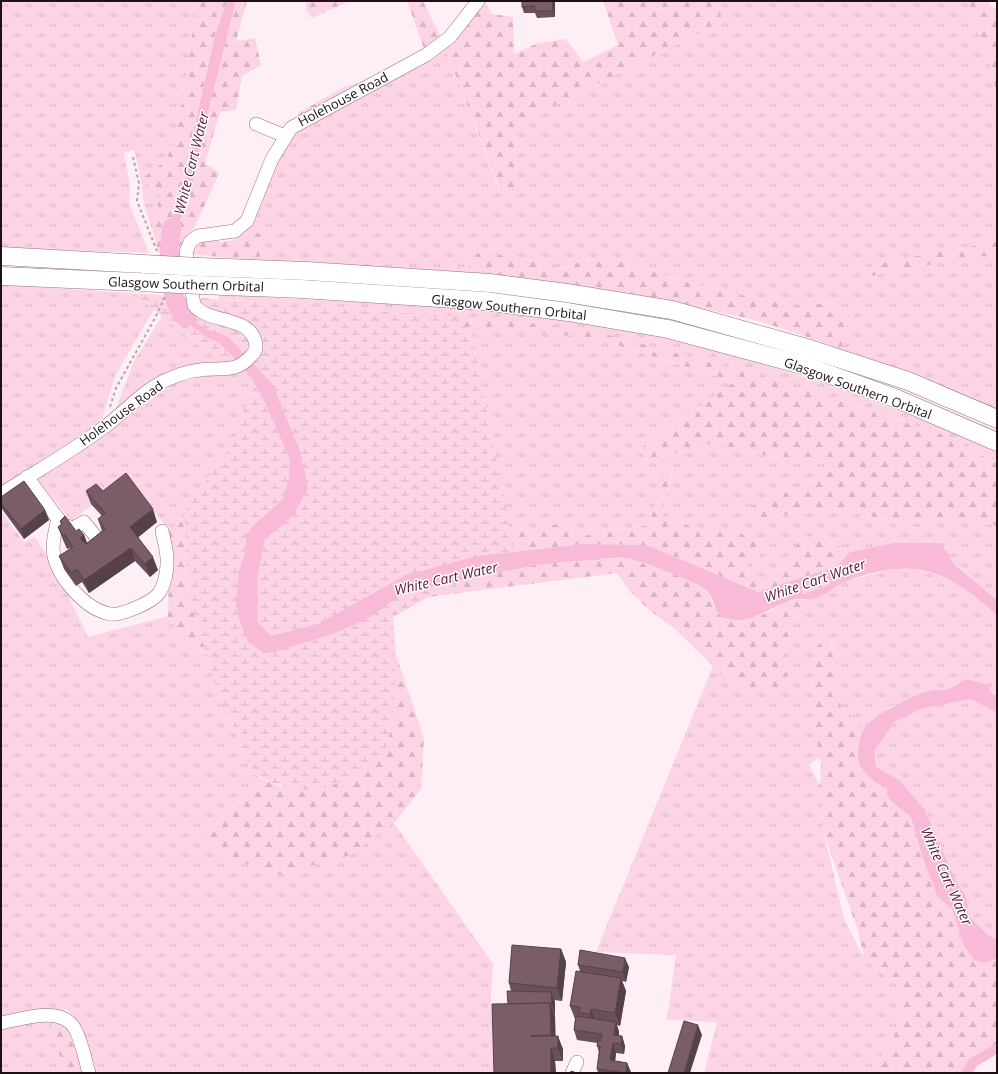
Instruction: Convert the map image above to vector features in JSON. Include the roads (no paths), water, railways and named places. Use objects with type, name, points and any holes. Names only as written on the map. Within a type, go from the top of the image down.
[{"type":"highway","name":"Glasgow Southern Orbital","points":[[1,256],[200,267],[307,271],[490,283],[567,293],[672,310],[810,349],[908,381],[997,419]]},
{"type":"highway","name":"Glasgow Southern Orbital","points":[[1,276],[302,289],[485,301],[568,312],[668,330],[806,366],[895,398],[997,442]]},
{"type":"street","name":"Holehouse Road","points":[[1,494],[104,428],[151,389],[162,382],[200,370],[232,369],[245,363],[255,352],[254,340],[251,333],[236,322],[207,315],[198,310],[194,305],[186,252],[194,238],[235,231],[247,221],[272,159],[285,136],[298,123],[432,51],[450,37],[478,1]]},
{"type":"street","points":[[256,124],[285,136]]},
{"type":"street","points":[[27,477],[62,524],[73,528],[84,522],[101,543]]},
{"type":"street","points":[[58,518],[53,549],[60,570],[74,592],[97,608],[110,614],[130,612],[158,594],[163,584],[167,564],[162,531]]},
{"type":"street","points":[[1,1023],[57,1015],[69,1020],[75,1029],[89,1073]]},
{"type":"water","points":[[227,1],[236,1],[203,132],[195,174],[173,243],[173,253],[166,253],[163,239],[179,204],[193,149],[191,143],[215,35]]},
{"type":"water","points":[[171,296],[179,296],[180,302],[191,317],[202,327],[228,337],[247,357],[239,363],[218,342],[208,338],[179,317],[172,307]]},
{"type":"water","points":[[252,362],[273,385],[300,451],[308,488],[293,516],[265,539],[257,578],[257,621],[271,636],[318,624],[406,575],[477,556],[585,544],[647,545],[758,592],[837,566],[850,552],[893,543],[939,543],[954,564],[997,600],[997,615],[978,599],[944,577],[928,571],[891,569],[871,573],[847,581],[816,598],[792,600],[751,618],[737,620],[728,619],[722,617],[718,613],[710,595],[700,586],[667,571],[625,558],[613,558],[558,562],[428,586],[399,596],[368,618],[346,629],[275,652],[264,653],[248,642],[238,616],[236,605],[239,571],[246,551],[246,535],[253,526],[283,499],[289,478],[290,460],[264,400],[250,376],[242,368]],"holes":[[[823,578],[828,578],[831,582],[828,585],[803,594],[801,589]]]},
{"type":"water","points":[[967,679],[986,684],[993,695],[997,695],[997,713],[971,699],[920,709],[895,722],[874,751],[876,767],[899,780],[925,810],[957,884],[966,895],[969,916],[989,936],[997,939],[997,959],[984,963],[974,960],[964,946],[952,909],[937,896],[922,856],[911,817],[891,801],[887,794],[887,789],[867,774],[858,759],[860,737],[864,729],[876,717],[896,705],[925,692],[948,689]]},
{"type":"water","points":[[997,1043],[997,1054],[977,1066],[972,1073],[960,1073],[969,1059]]},
{"type":"waterway","name":"White Cart Water","points":[[172,228],[170,237],[171,275],[176,300],[185,317]]}]
